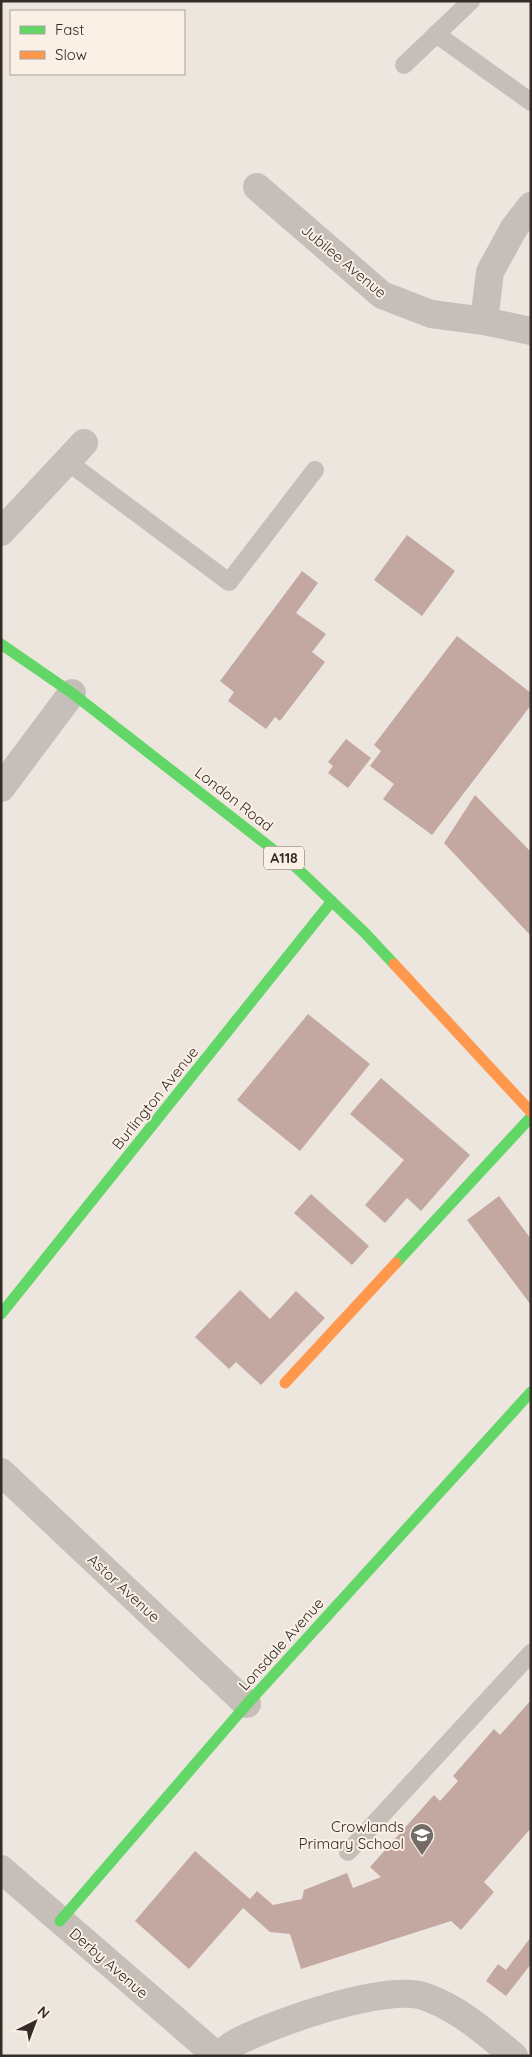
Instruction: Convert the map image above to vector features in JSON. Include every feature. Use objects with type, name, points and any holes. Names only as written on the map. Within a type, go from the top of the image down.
[{"type":"street","name":"Jubilee Avenue","points":[[257,187],[382,296],[431,314],[484,320],[531,331]]},
{"type":"street","points":[[484,320],[490,272],[514,228],[531,206]]},
{"type":"street","points":[[1,532],[76,452]]},
{"type":"street","name":"London Road","points":[[1,644],[72,693],[298,869],[366,933],[531,1112]]},
{"type":"street","points":[[1,788],[72,693]]},
{"type":"street","name":"Burlington Avenue","points":[[1,1314],[332,901]]},
{"type":"street","points":[[285,1383],[531,1117]]},
{"type":"street","name":"Lonsdale Avenue","points":[[60,1921],[247,1704],[531,1392]]},
{"type":"street","name":"Astor Avenue","points":[[1,1472],[247,1704]]},
{"type":"street","name":"Derby Avenue","points":[[1,1870],[218,2056]]},
{"type":"street","points":[[218,2056],[235,2043],[277,2024],[376,1996],[402,1992],[424,1996],[447,2006],[472,2022],[514,2056]]},
{"type":"lane","points":[[404,64],[471,1]]},
{"type":"lane","points":[[436,34],[531,102]]},
{"type":"lane","points":[[76,452],[229,582],[315,470]]},
{"type":"lane","points":[[348,1852],[531,1653]]},
{"type":"building","points":[[407,535],[455,571],[422,616],[374,580]]},
{"type":"building","points":[[302,571],[318,583],[296,613],[326,634],[312,652],[325,662],[280,721],[275,717],[266,729],[228,701],[234,692],[220,681]]},
{"type":"building","points":[[457,636],[531,693],[531,705],[432,835],[383,799],[394,784],[370,766],[381,751],[374,745]]},
{"type":"building","points":[[346,739],[371,758],[348,788],[328,773],[333,766],[328,762]]},
{"type":"building","points":[[475,795],[531,852],[531,936],[444,843]]},
{"type":"building","points":[[308,1014],[370,1064],[300,1151],[237,1100]]},
{"type":"building","points":[[381,1078],[470,1155],[421,1211],[407,1198],[385,1223],[365,1205],[404,1160],[350,1114]]},
{"type":"building","points":[[311,1194],[369,1246],[352,1265],[294,1213]]},
{"type":"building","points":[[499,1196],[531,1239],[531,1305],[467,1220]]},
{"type":"building","points":[[240,1290],[270,1319],[296,1291],[325,1318],[261,1385],[236,1362],[229,1369],[195,1337]]},
{"type":"building","points":[[531,1700],[531,1828],[484,1882],[494,1892],[461,1930],[451,1921],[301,1969],[290,1934],[270,1932],[243,1908],[189,1969],[135,1921],[195,1851],[250,1899],[257,1891],[273,1905],[302,1899],[304,1890],[347,1873],[353,1888],[381,1877],[370,1867],[434,1795],[440,1801],[458,1781],[453,1776],[494,1729],[500,1735]]},
{"type":"building","points":[[531,1937],[531,1964],[506,1996],[486,1981],[498,1964],[506,1970]]},
{"type":"traffic: fast","points":[[1,644],[72,693],[298,869],[365,933],[394,964]]},
{"type":"traffic: fast","points":[[1,1314],[332,901]]},
{"type":"traffic: fast","points":[[396,1263],[531,1117]]},
{"type":"traffic: fast","points":[[60,1921],[247,1704],[531,1392]]},
{"type":"traffic: slow","points":[[394,964],[531,1112]]},
{"type":"traffic: slow","points":[[285,1383],[396,1263]]},
{"type":"place","name":"Crowlands Primary School","points":[[422,1856]]}]
